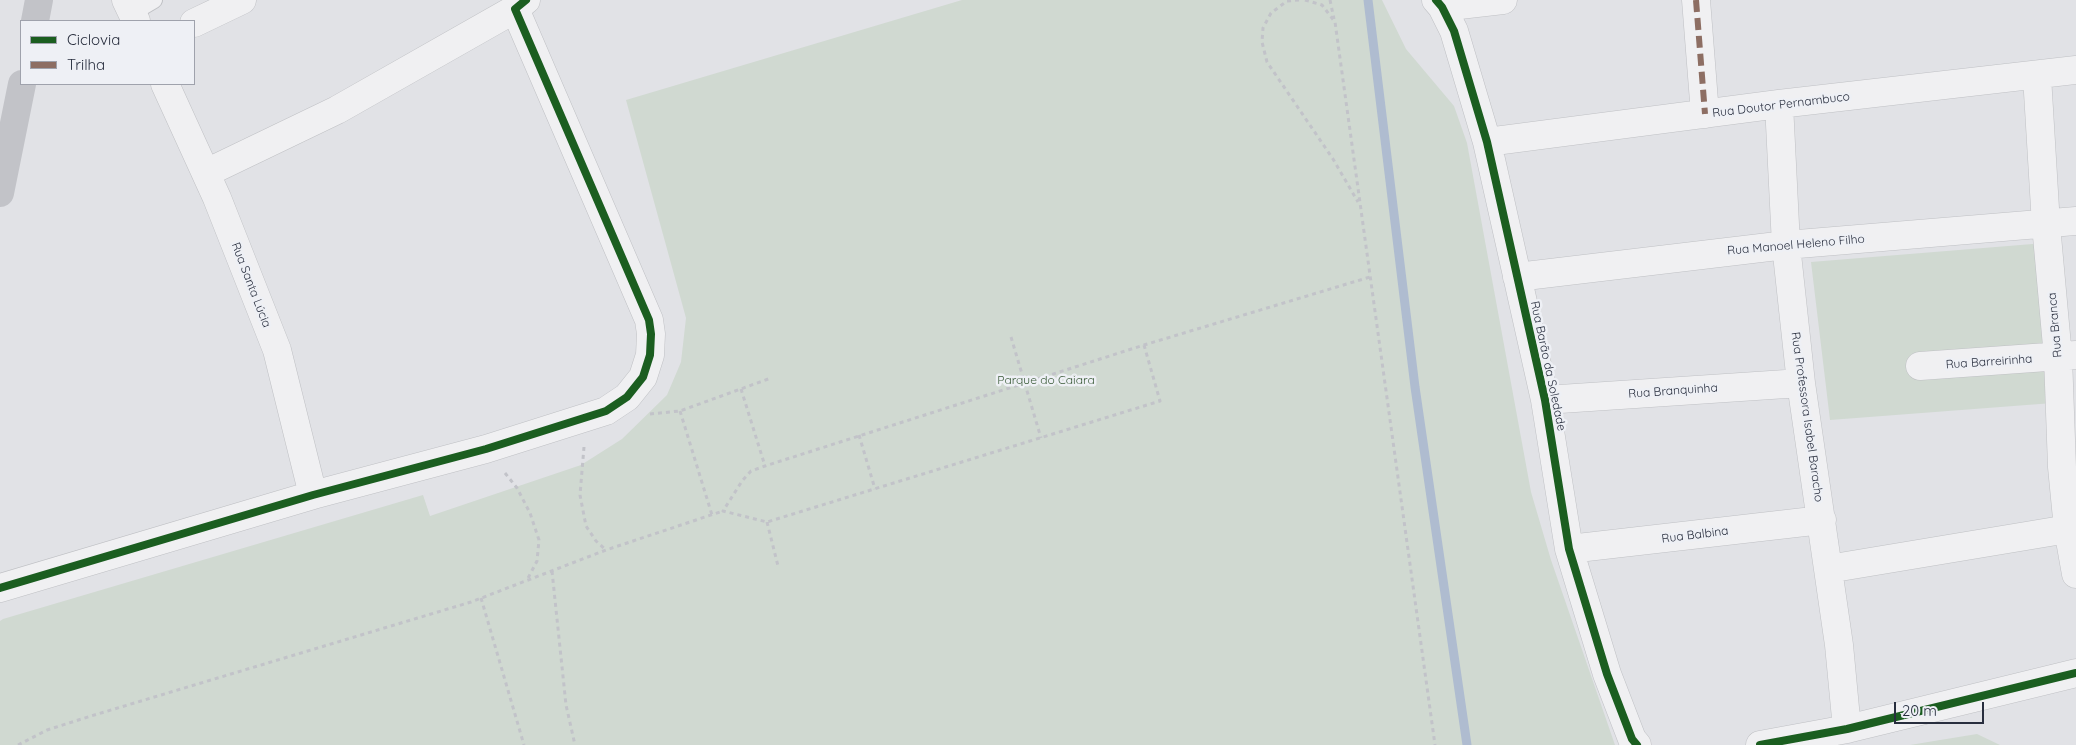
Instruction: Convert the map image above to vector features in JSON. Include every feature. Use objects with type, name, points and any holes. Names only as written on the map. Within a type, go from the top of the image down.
[{"type":"main road","points":[[35,20],[39,0]]},
{"type":"main road","points":[[0,193],[22,85]]},
{"type":"street","points":[[195,23],[242,0]]},
{"type":"street","points":[[1439,4],[1503,0]]},
{"type":"street","points":[[1696,0],[1705,114]]},
{"type":"street","points":[[0,588],[313,495],[486,449],[588,417],[606,411],[626,397],[643,377],[650,355],[652,334],[649,320],[521,4],[337,110],[206,173]]},
{"type":"street","name":"Rua Barão da Soledade","points":[[1439,4],[1454,31],[1487,142],[1545,400],[1569,549],[1606,674],[1635,742]]},
{"type":"street","name":"Rua Doutor Pernambuco","points":[[1487,142],[1779,104],[2037,76],[2076,70]]},
{"type":"street","name":"Rua Branca","points":[[2037,76],[2046,225],[2067,356],[2062,467],[2068,528],[2076,574]]},
{"type":"street","name":"Rua Santa Lúcia","points":[[165,85],[206,173],[276,350],[313,495]]},
{"type":"street","name":"Rua Professora Isabel Baracho","points":[[1779,104],[1786,245],[1801,383],[1822,520],[1847,729]]},
{"type":"street","name":"Rua Manoel Heleno Filho","points":[[1517,277],[1786,245],[2076,222]]},
{"type":"street","name":"Rua Barreirinha","points":[[1920,366],[2067,356]]},
{"type":"street","name":"Rua Branquinha","points":[[1545,400],[1801,383]]},
{"type":"street","name":"Rua Balbina","points":[[1569,549],[1822,520]]},
{"type":"street","points":[[1828,569],[2068,528]]},
{"type":"street","points":[[1760,745],[1847,729],[2076,673]]},
{"type":"path","points":[[1297,0],[1288,1],[1271,12],[1263,28],[1262,42],[1268,62],[1333,159],[1360,204]]},
{"type":"path","points":[[1305,0],[1322,6],[1335,22]]},
{"type":"path","points":[[1330,0],[1335,22],[1435,745]]},
{"type":"path","points":[[723,511],[751,471],[1144,344],[1370,277]]},
{"type":"path","points":[[1011,337],[1041,438]]},
{"type":"path","points":[[18,745],[46,730],[90,716],[482,598],[606,550],[723,511],[767,522],[1160,401],[1144,344]]},
{"type":"path","points":[[626,397],[650,414],[680,411],[771,378]]},
{"type":"path","points":[[741,389],[765,466]]},
{"type":"path","points":[[680,411],[712,515]]},
{"type":"path","points":[[588,417],[581,465],[580,495],[586,526],[596,541],[606,550]]},
{"type":"path","points":[[859,435],[875,489]]},
{"type":"path","points":[[486,449],[517,488],[530,512],[539,540],[537,561],[526,581]]},
{"type":"path","points":[[767,522],[778,566]]},
{"type":"path","points":[[552,571],[566,705],[575,745]]},
{"type":"path","points":[[482,598],[524,745]]},
{"type":"green space","name":"Parque do Caiara","points":[[962,0],[1382,0],[1406,49],[1454,106],[1467,143],[1531,492],[1551,560],[1615,745],[0,745],[0,621],[3,619],[423,495],[430,516],[581,465],[622,439],[667,395],[681,362],[686,318],[626,100]]},
{"type":"green space","points":[[2045,243],[2053,403],[1830,420],[1811,262]]},
{"type":"green space","points":[[1977,734],[2000,745],[1910,745],[1934,741]]},
{"type":"waterway","points":[[1368,0],[1415,387],[1467,745]]},
{"type":"marked path","points":[[1696,0],[1705,114]]},
{"type":"cycle path","points":[[0,588],[313,495],[486,449],[606,411],[627,397],[643,377],[650,355],[651,334],[649,320],[515,9],[526,0]]},
{"type":"cycle path","points":[[1436,0],[1442,7],[1454,31],[1487,142],[1545,400],[1569,549],[1607,674],[1632,739],[1637,745]]},
{"type":"cycle path","points":[[1760,745],[1847,729],[2076,673]]}]
